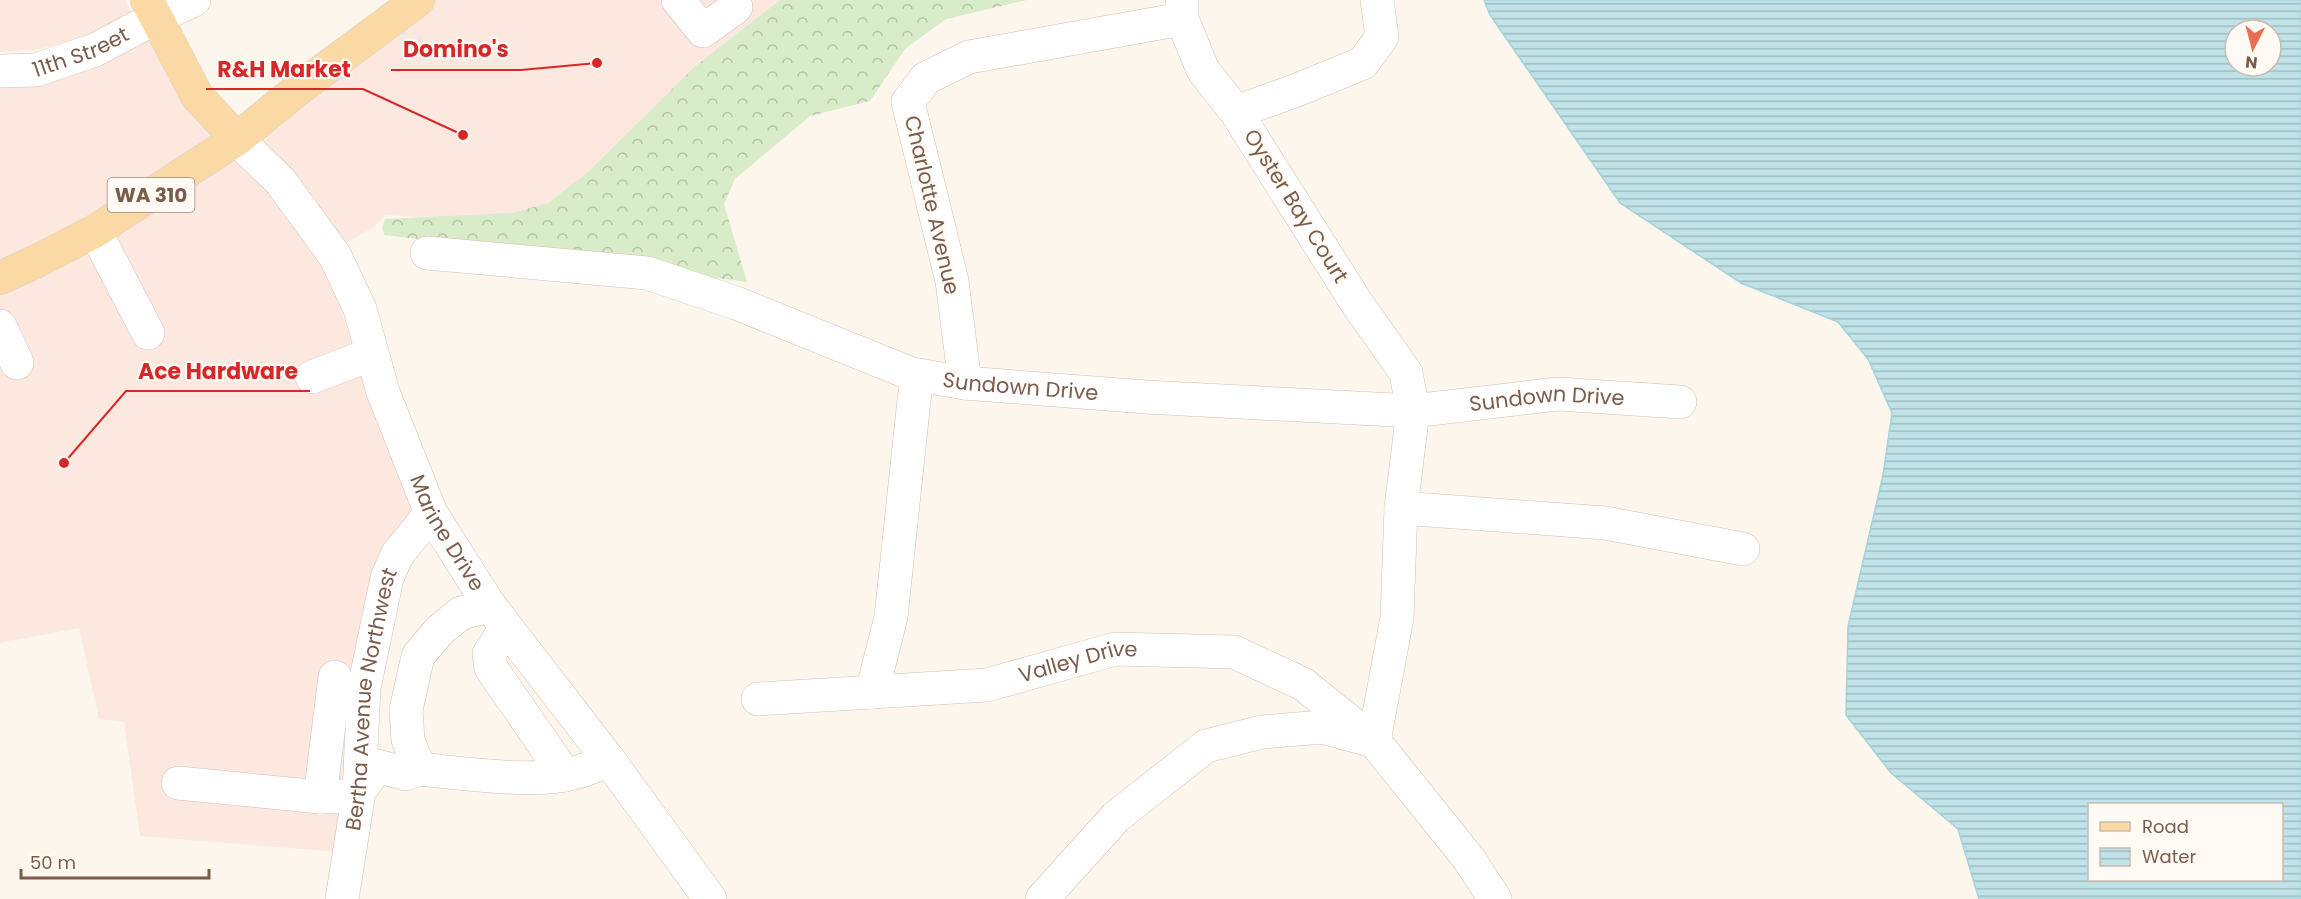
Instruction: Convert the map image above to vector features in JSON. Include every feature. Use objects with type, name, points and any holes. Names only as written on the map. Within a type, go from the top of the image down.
[{"type":"main road","name":"WA 310","points":[[0,278],[94,231],[237,139],[298,88],[418,0]]},
{"type":"main road","points":[[151,9],[197,96],[237,139]]},
{"type":"street","name":"11th Street","points":[[0,71],[36,70],[95,50],[151,9],[194,0]]},
{"type":"street","points":[[678,0],[703,31],[737,2]]},
{"type":"street","points":[[1236,112],[1363,63],[1382,37],[1377,0]]},
{"type":"street","name":"Oyster Bay Court","points":[[1182,10],[1203,70],[1236,112],[1356,302],[1406,373],[1413,411]]},
{"type":"street","name":"Charlotte Avenue","points":[[965,382],[952,281],[908,102],[926,78],[969,57],[1107,33],[1182,10]]},
{"type":"street","name":"Marine Drive","points":[[237,139],[281,182],[335,256],[360,309],[383,392],[431,513],[498,617],[609,760],[710,899]]},
{"type":"street","points":[[94,231],[148,333]]},
{"type":"street","name":"Sundown Drive","points":[[427,252],[647,273],[736,303],[918,375],[965,382],[1146,397],[1413,411],[1558,394],[1680,402]]},
{"type":"street","points":[[0,326],[17,363]]},
{"type":"street","points":[[312,377],[372,354]]},
{"type":"street","points":[[872,692],[891,617],[912,411],[918,375]]},
{"type":"street","points":[[1042,899],[1116,817],[1206,746],[1262,732],[1322,727],[1374,741],[1397,618],[1401,508],[1413,411]]},
{"type":"street","points":[[1401,508],[1605,524],[1743,549]]},
{"type":"street","name":"Bertha Avenue Northwest","points":[[342,899],[359,792],[364,688],[387,578],[397,555],[431,513]]},
{"type":"street","points":[[419,769],[408,740],[406,710],[418,656],[439,631],[461,613],[498,617],[489,654],[491,668],[565,775]]},
{"type":"street","name":"Valley Drive","points":[[758,699],[987,685],[1115,649],[1234,652],[1303,684],[1374,741],[1469,859],[1495,899]]},
{"type":"street","points":[[320,797],[335,677]]},
{"type":"street","points":[[178,783],[320,797],[344,796],[359,792],[376,766],[406,774],[419,769],[514,777],[565,775],[609,760]]},
{"type":"shaded area","points":[[0,0],[126,0],[133,17],[100,33],[40,49],[0,52]]},
{"type":"shaded area","points":[[433,0],[780,0],[693,68],[589,171],[548,203],[512,213],[433,218],[385,215],[374,227],[340,247],[251,137]]},
{"type":"shaded area","points":[[142,30],[215,142],[0,268],[0,76]]},
{"type":"shaded area","points":[[238,148],[327,270],[412,512],[339,852],[140,836],[124,722],[99,719],[79,628],[0,643],[0,282]]},
{"type":"green space","points":[[780,0],[1027,0],[946,19],[905,49],[870,101],[810,116],[735,179],[724,204],[747,282],[385,235],[382,228],[385,219],[512,213],[548,203],[589,171],[693,68]]},
{"type":"water","points":[[1484,0],[2301,0],[2301,899],[1979,899],[1958,829],[1891,773],[1846,715],[1848,626],[1883,475],[1892,413],[1868,359],[1838,322],[1741,283],[1620,203],[1490,15]]},
{"type":"place","name":"Domino's","points":[[597,63]]},
{"type":"place","name":"R&H Market","points":[[463,135]]},
{"type":"place","name":"Ace Hardware","points":[[64,463]]}]
